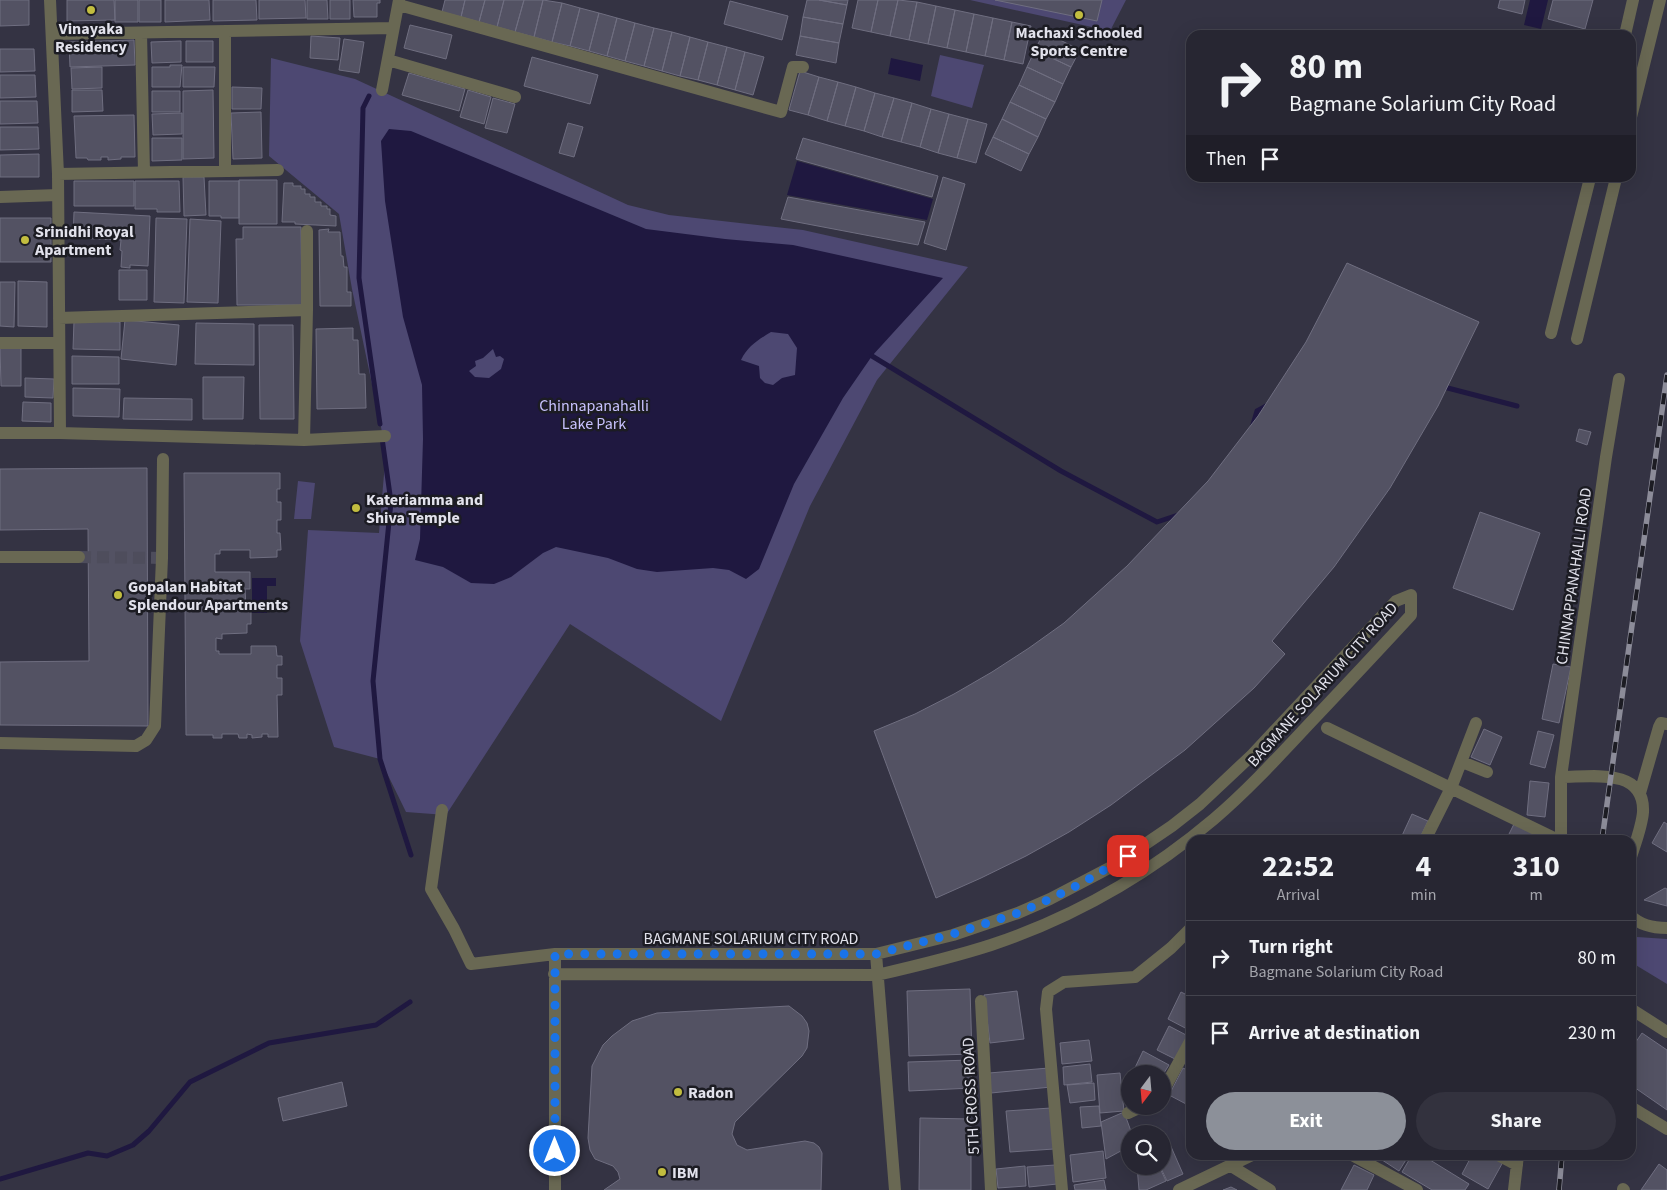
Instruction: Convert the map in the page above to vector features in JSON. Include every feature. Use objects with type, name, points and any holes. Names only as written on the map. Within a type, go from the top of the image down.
[{"type":"street","points":[[50,0],[58,174],[60,433]]},
{"type":"street","points":[[1626,30],[1633,0]]},
{"type":"street","points":[[1636,98],[1660,0]]},
{"type":"street","points":[[382,90],[399,2],[782,112],[793,67],[803,67]]},
{"type":"street","points":[[52,34],[393,28]]},
{"type":"street","points":[[224,31],[225,171]]},
{"type":"street","points":[[141,32],[144,172]]},
{"type":"street","points":[[388,60],[515,97]]},
{"type":"street","points":[[58,174],[278,170]]},
{"type":"street","points":[[1551,333],[1589,182]]},
{"type":"street","points":[[1577,339],[1615,182]]},
{"type":"street","points":[[0,197],[58,195]]},
{"type":"street","points":[[304,440],[307,231]]},
{"type":"street","points":[[59,318],[307,310]]},
{"type":"street","points":[[0,343],[59,343]]},
{"type":"street","name":"CHINNAPPANAHALLI ROAD","points":[[1560,835],[1561,777],[1606,457],[1619,379]]},
{"type":"street","points":[[0,433],[304,440],[385,436]]},
{"type":"street","points":[[0,743],[136,746],[146,740],[155,726],[162,558],[163,460]]},
{"type":"street","points":[[0,558],[79,557]]},
{"type":"street","name":"BAGMANE SOLARIUM CITY ROAD","points":[[442,810],[431,889],[471,964],[555,954],[876,954],[953,934],[1018,913],[1082,883],[1143,847],[1172,826],[1226,780],[1396,601],[1411,595],[1411,615],[1266,770],[1241,795],[1194,835]]},
{"type":"street","points":[[1428,835],[1451,788],[1476,723]]},
{"type":"street","points":[[1636,837],[1642,812],[1640,793],[1658,727],[1661,723],[1667,724]]},
{"type":"street","points":[[1327,728],[1550,835]]},
{"type":"street","points":[[1462,762],[1487,772]]},
{"type":"street","points":[[1561,777],[1610,776],[1630,782],[1640,793]]},
{"type":"street","name":"BAGMANE SOLARIUM CITY ROAD","points":[[554,974],[878,975],[926,964],[991,945],[1051,921],[1124,884],[1186,841]]},
{"type":"street","points":[[1636,921],[1654,928],[1667,928]]},
{"type":"street","points":[[1062,1190],[1046,1010],[1048,992],[1064,982],[1135,977],[1171,948],[1186,933]]},
{"type":"street","points":[[555,954],[556,1190]]},
{"type":"street","points":[[876,954],[895,1190]]},
{"type":"street","name":"5TH CROSS ROAD","points":[[981,1001],[991,1190]]},
{"type":"street","points":[[1636,1012],[1667,1032]]},
{"type":"street","points":[[1171,1076],[1186,1049]]},
{"type":"street","points":[[1636,1110],[1667,1129]]},
{"type":"street","points":[[1180,1190],[1242,1160]]},
{"type":"street","points":[[1361,1160],[1417,1190]]},
{"type":"street","points":[[1514,1190],[1517,1160]]},
{"type":"street","points":[[1231,1166],[1270,1190]]},
{"type":"green space","name":"Machaxi Schooled Sports Centre","points":[[970,0],[1126,0],[1110,31]]},
{"type":"green space","points":[[940,55],[984,65],[972,108],[931,96]]},
{"type":"green space","name":"Chinnapanahalli Lake Park","points":[[271,58],[355,79],[628,205],[669,215],[803,230],[968,267],[877,380],[810,506],[721,721],[570,624],[446,815],[406,812],[380,759],[334,747],[300,641],[308,530],[379,533],[386,451],[352,289],[339,214],[269,156]]},
{"type":"green space","points":[[298,481],[315,483],[311,519],[294,519]]},
{"type":"green space","points":[[1637,937],[1667,939],[1667,984],[1636,965]]},
{"type":"shaded area","points":[[1530,0],[1548,0],[1541,29],[1524,25]]},
{"type":"shaded area","points":[[891,58],[923,65],[920,81],[888,74]]},
{"type":"shaded area","points":[[389,129],[411,131],[646,229],[793,245],[943,278],[872,356],[843,398],[794,484],[759,569],[746,579],[729,570],[713,568],[657,572],[637,569],[608,558],[556,547],[543,553],[511,577],[494,584],[471,583],[443,567],[415,560],[420,539],[423,439],[422,385],[403,317],[385,201],[381,141]],"holes":[[[771,332],[788,334],[797,348],[795,375],[782,378],[773,385],[765,383],[760,378],[759,366],[741,360],[750,347]],[[493,349],[496,357],[500,356],[504,359],[501,369],[489,378],[475,377],[469,371],[476,366],[475,361],[483,358]]]},
{"type":"shaded area","points":[[797,161],[933,199],[927,220],[787,195]]},
{"type":"shaded area","points":[[252,578],[276,578],[276,586],[267,586],[267,613],[252,613]]},
{"type":"building","points":[[0,0],[29,0],[29,25],[0,26]]},
{"type":"building","name":"Vinayaka Residency","points":[[67,0],[114,0],[115,20],[67,21]]},
{"type":"building","points":[[115,0],[138,0],[138,22],[115,22]]},
{"type":"building","points":[[139,0],[161,0],[161,22],[139,22]]},
{"type":"building","points":[[165,0],[209,0],[210,20],[165,22]]},
{"type":"building","points":[[213,0],[256,0],[257,20],[213,21]]},
{"type":"building","points":[[259,0],[305,0],[306,18],[259,19]]},
{"type":"building","points":[[307,0],[327,0],[328,19],[307,19]]},
{"type":"building","points":[[330,0],[350,0],[350,19],[330,19]]},
{"type":"building","points":[[353,0],[380,0],[380,3],[377,3],[377,17],[354,17]]},
{"type":"building","points":[[445,0],[465,0],[461,17],[442,12]]},
{"type":"building","points":[[465,0],[485,0],[479,22],[461,17]]},
{"type":"building","points":[[485,0],[504,0],[497,27],[479,22]]},
{"type":"building","points":[[504,0],[524,0],[515,32],[497,27]]},
{"type":"building","points":[[524,0],[543,0],[534,37],[515,32]]},
{"type":"building","points":[[543,0],[562,3],[552,42],[534,37]]},
{"type":"building","points":[[807,0],[847,5],[843,24],[803,17]]},
{"type":"building","points":[[819,0],[848,0],[847,5]]},
{"type":"building","points":[[858,0],[878,0],[871,32],[852,28]]},
{"type":"building","points":[[878,0],[898,0],[890,36],[871,32]]},
{"type":"building","points":[[898,0],[917,2],[909,40],[890,36]]},
{"type":"building","points":[[995,0],[1102,0],[1097,21]]},
{"type":"building","points":[[1500,0],[1525,0],[1522,14],[1498,8]]},
{"type":"building","points":[[1553,0],[1593,0],[1585,29],[1548,19]]},
{"type":"building","points":[[730,1],[788,16],[782,40],[724,24]]},
{"type":"building","points":[[917,2],[936,6],[928,44],[909,40]]},
{"type":"building","points":[[562,3],[580,8],[570,46],[552,42]]},
{"type":"building","points":[[936,6],[955,10],[947,48],[928,44]]},
{"type":"building","points":[[580,8],[599,13],[589,51],[570,46]]},
{"type":"building","points":[[955,10],[974,14],[966,52],[947,48]]},
{"type":"building","points":[[599,13],[617,18],[607,56],[589,51]]},
{"type":"building","points":[[974,14],[993,18],[985,56],[966,52]]},
{"type":"building","points":[[803,17],[843,24],[839,43],[800,36]]},
{"type":"building","points":[[617,18],[635,23],[625,61],[607,56]]},
{"type":"building","points":[[993,18],[1012,22],[1004,60],[985,56]]},
{"type":"building","points":[[1012,22],[1031,26],[1023,64],[1004,60]]},
{"type":"building","points":[[635,23],[654,28],[644,66],[625,61]]},
{"type":"building","points":[[410,25],[452,35],[446,59],[404,48]]},
{"type":"building","points":[[654,28],[672,32],[662,71],[644,66]]},
{"type":"building","points":[[672,32],[690,37],[680,76],[662,71]]},
{"type":"building","points":[[1044,32],[1080,50],[1071,67],[1035,50]]},
{"type":"building","points":[[311,36],[340,38],[338,60],[310,58]]},
{"type":"building","points":[[800,36],[839,43],[836,63],[796,55]]},
{"type":"building","points":[[690,37],[708,42],[698,80],[680,76]]},
{"type":"building","points":[[344,39],[364,42],[359,73],[339,70]]},
{"type":"building","points":[[134,40],[135,65],[70,67],[69,42]]},
{"type":"building","points":[[181,41],[181,62],[152,63],[151,42]]},
{"type":"building","points":[[186,41],[213,41],[213,62],[186,62]]},
{"type":"building","points":[[708,42],[727,47],[717,85],[698,80]]},
{"type":"building","points":[[727,47],[745,52],[735,90],[717,85]]},
{"type":"building","points":[[0,49],[34,49],[35,71],[0,72]]},
{"type":"building","points":[[1035,50],[1071,67],[1063,84],[1027,67]]},
{"type":"building","points":[[745,52],[764,57],[753,95],[735,90]]},
{"type":"building","points":[[532,57],[598,75],[590,104],[524,86]]},
{"type":"building","points":[[170,65],[182,65],[180,87],[152,87],[152,67],[170,67]]},
{"type":"building","points":[[102,67],[102,88],[72,89],[71,68]]},
{"type":"building","points":[[183,67],[215,67],[214,87],[183,87]]},
{"type":"building","points":[[1027,67],[1063,84],[1055,102],[1019,85]]},
{"type":"building","points":[[800,71],[819,77],[808,115],[789,110]]},
{"type":"building","points":[[409,73],[465,89],[459,111],[402,95]]},
{"type":"building","points":[[0,75],[35,75],[36,97],[0,98]]},
{"type":"building","points":[[819,77],[838,82],[827,121],[808,115]]},
{"type":"building","points":[[838,82],[856,87],[845,126],[827,121]]},
{"type":"building","points":[[1019,85],[1055,102],[1046,119],[1010,102]]},
{"type":"building","points":[[232,87],[262,88],[261,109],[232,109]]},
{"type":"building","points":[[856,87],[875,93],[864,131],[845,126]]},
{"type":"building","points":[[72,90],[102,90],[103,111],[72,112]]},
{"type":"building","points":[[213,90],[214,158],[183,159],[183,91]]},
{"type":"building","points":[[468,90],[491,97],[484,124],[460,117]]},
{"type":"building","points":[[152,91],[180,91],[180,112],[152,112]]},
{"type":"building","points":[[875,93],[894,98],[882,137],[864,131]]},
{"type":"building","points":[[493,98],[515,104],[507,133],[485,128]]},
{"type":"building","points":[[894,98],[912,103],[901,142],[882,137]]},
{"type":"building","points":[[0,101],[37,101],[38,123],[0,124]]},
{"type":"building","points":[[1010,102],[1046,119],[1038,137],[1002,119]]},
{"type":"building","points":[[912,103],[931,109],[920,147],[901,142]]},
{"type":"building","points":[[931,109],[949,114],[938,153],[920,147]]},
{"type":"building","points":[[261,112],[262,158],[233,159],[231,113]]},
{"type":"building","points":[[182,113],[182,134],[153,135],[152,114]]},
{"type":"building","points":[[949,114],[968,119],[957,158],[938,153]]},
{"type":"building","points":[[134,115],[135,157],[121,157],[121,159],[108,160],[108,157],[101,157],[101,160],[76,158],[74,116]]},
{"type":"building","points":[[968,119],[987,124],[976,163],[957,158]]},
{"type":"building","points":[[1002,119],[1038,137],[1029,154],[993,137]]},
{"type":"building","points":[[568,123],[583,127],[574,157],[559,153]]},
{"type":"building","points":[[0,127],[38,127],[39,149],[0,150]]},
{"type":"building","points":[[993,137],[1029,154],[1021,171],[985,154]]},
{"type":"building","points":[[152,138],[182,138],[182,160],[152,161]]},
{"type":"building","points":[[803,138],[938,176],[932,197],[796,159]]},
{"type":"building","points":[[39,154],[39,177],[0,177],[0,155]]},
{"type":"building","points":[[183,177],[204,177],[206,215],[184,216]]},
{"type":"building","points":[[943,177],[965,184],[946,250],[924,243]]},
{"type":"building","points":[[239,180],[277,180],[277,224],[239,224]]},
{"type":"building","points":[[74,181],[134,181],[134,206],[74,206]]},
{"type":"building","points":[[135,181],[179,181],[180,212],[157,212],[157,209],[135,209]]},
{"type":"building","points":[[209,181],[239,181],[239,218],[209,216]]},
{"type":"building","points":[[284,183],[293,183],[293,186],[301,186],[301,189],[305,189],[305,194],[315,197],[315,202],[321,202],[321,206],[327,206],[327,209],[330,209],[330,215],[336,216],[336,226],[282,222]]},
{"type":"building","points":[[788,197],[925,222],[918,245],[781,219]]},
{"type":"building","points":[[74,212],[150,216],[148,266],[130,265],[130,268],[121,267],[121,240],[73,238]]},
{"type":"building","name":"Srinidhi Royal Apartment","points":[[0,218],[51,218],[51,262],[0,262]]},
{"type":"building","points":[[156,218],[187,219],[184,303],[154,302]]},
{"type":"building","points":[[190,219],[221,221],[218,303],[187,302]]},
{"type":"building","points":[[243,227],[301,227],[302,305],[237,305],[236,239],[243,239]]},
{"type":"building","points":[[329,229],[328,232],[340,232],[341,256],[343,256],[344,267],[347,267],[347,292],[351,292],[351,306],[320,306],[319,230]]},
{"type":"building","points":[[1347,263],[1479,322],[1438,406],[1390,488],[1334,567],[1272,641],[1285,654],[1254,688],[1185,750],[1111,805],[1069,832],[1026,856],[936,898],[874,731],[915,714],[954,694],[1029,648],[1064,623],[1127,566],[1208,481],[1258,416],[1306,342]]},
{"type":"building","points":[[119,270],[147,270],[147,300],[119,300]]},
{"type":"building","points":[[18,281],[47,282],[47,327],[18,326]]},
{"type":"building","points":[[0,282],[15,282],[14,327],[0,326]]},
{"type":"building","points":[[125,320],[179,325],[176,365],[121,359]]},
{"type":"building","points":[[74,321],[120,322],[120,350],[73,349]]},
{"type":"building","points":[[196,323],[254,324],[254,365],[195,364]]},
{"type":"building","points":[[259,325],[293,325],[294,419],[260,419]]},
{"type":"building","points":[[353,328],[353,340],[358,340],[359,374],[365,374],[366,408],[317,409],[316,329]]},
{"type":"building","points":[[0,348],[21,348],[21,386],[1,386]]},
{"type":"building","points":[[72,356],[119,357],[119,384],[72,384]]},
{"type":"building","points":[[203,377],[244,377],[243,419],[203,419]]},
{"type":"building","points":[[25,378],[54,379],[53,398],[25,397]]},
{"type":"building","points":[[73,388],[120,389],[119,417],[73,416]]},
{"type":"building","points":[[124,398],[192,399],[192,420],[123,419]]},
{"type":"building","points":[[23,402],[51,403],[51,422],[22,421]]},
{"type":"building","points":[[1579,429],[1591,432],[1587,445],[1576,441]]},
{"type":"building","name":"Gopalan Habitat Splendour Apartments","points":[[147,468],[148,726],[0,725],[0,662],[89,661],[88,529],[0,530],[0,469]]},
{"type":"building","points":[[184,473],[280,473],[280,489],[277,489],[277,502],[281,502],[281,520],[277,520],[277,533],[280,533],[281,550],[277,550],[277,557],[250,558],[250,550],[220,550],[220,554],[215,554],[215,572],[250,572],[250,589],[245,589],[246,608],[251,608],[251,624],[247,624],[247,633],[222,634],[222,639],[216,638],[216,651],[219,651],[219,654],[251,654],[251,646],[276,646],[277,656],[282,656],[282,665],[277,665],[277,678],[282,678],[282,695],[277,695],[278,737],[268,737],[268,734],[252,738],[252,735],[247,734],[247,738],[239,738],[238,734],[222,734],[222,738],[213,738],[213,735],[186,735]]},
{"type":"building","points":[[1480,512],[1540,533],[1513,610],[1453,588]]},
{"type":"building","points":[[1553,664],[1571,667],[1559,723],[1542,719]]},
{"type":"building","points":[[1484,729],[1502,737],[1490,765],[1471,757]]},
{"type":"building","points":[[1538,731],[1554,735],[1545,768],[1530,764]]},
{"type":"building","points":[[1530,781],[1549,783],[1545,817],[1527,815]]},
{"type":"building","points":[[1412,814],[1428,821],[1421,835],[1402,835]]},
{"type":"building","points":[[1664,822],[1667,824],[1667,852],[1652,843]]},
{"type":"building","points":[[1514,824],[1539,835],[1508,835]]},
{"type":"building","points":[[1665,888],[1667,889],[1667,906],[1644,900]]},
{"type":"building","points":[[970,989],[972,1054],[909,1056],[907,991]]},
{"type":"building","points":[[1017,991],[1024,1039],[990,1043],[984,995]]},
{"type":"building","points":[[1181,992],[1186,994],[1186,1028],[1168,1019]]},
{"type":"building","name":"Radon","points":[[789,1006],[802,1016],[807,1023],[809,1031],[807,1048],[802,1056],[735,1122],[732,1134],[737,1145],[747,1150],[805,1141],[814,1143],[822,1153],[821,1190],[604,1190],[620,1179],[618,1172],[613,1166],[595,1159],[590,1150],[588,1138],[592,1066],[603,1045],[612,1036],[632,1021],[657,1013]]},
{"type":"building","points":[[1169,1026],[1186,1035],[1186,1040],[1177,1060],[1157,1050]]},
{"type":"building","points":[[1642,1033],[1667,1050],[1667,1110],[1636,1088],[1636,1042]]},
{"type":"building","points":[[1089,1040],[1092,1061],[1062,1064],[1060,1043]]},
{"type":"building","points":[[1143,1051],[1169,1065],[1136,1065]]},
{"type":"building","points":[[971,1060],[972,1088],[909,1091],[908,1062]]},
{"type":"building","points":[[1090,1064],[1092,1082],[1064,1085],[1063,1067]]},
{"type":"building","points":[[1049,1068],[1051,1087],[991,1093],[989,1073]]},
{"type":"building","points":[[1183,1068],[1186,1070],[1186,1104],[1171,1096],[1171,1091]]},
{"type":"building","points":[[1120,1073],[1121,1111],[1100,1113],[1097,1075]]},
{"type":"building","points":[[342,1082],[347,1106],[283,1121],[278,1098]]},
{"type":"building","points":[[1094,1083],[1095,1100],[1070,1103],[1067,1085]]},
{"type":"building","points":[[1099,1106],[1101,1126],[1082,1128],[1080,1107]]},
{"type":"building","points":[[1051,1108],[1054,1149],[1010,1152],[1006,1111]]},
{"type":"building","points":[[1121,1113],[1121,1115],[1125,1115],[1129,1125],[1121,1125],[1121,1151],[1106,1159],[1101,1122]]},
{"type":"building","points":[[920,1118],[971,1119],[971,1190],[919,1190]]},
{"type":"building","points":[[1171,1147],[1183,1174],[1167,1181],[1164,1175],[1171,1175]]},
{"type":"building","points":[[1103,1151],[1106,1178],[1073,1182],[1070,1155]]},
{"type":"building","points":[[1382,1160],[1406,1160],[1399,1171]]},
{"type":"building","points":[[1409,1160],[1430,1160],[1469,1184],[1465,1190],[1432,1190],[1402,1172]]},
{"type":"building","points":[[1469,1160],[1499,1160],[1503,1162],[1488,1189],[1462,1174]]},
{"type":"building","points":[[1659,1164],[1667,1170],[1667,1190],[1641,1190]]},
{"type":"building","points":[[1055,1165],[1057,1184],[1029,1187],[1027,1167]]},
{"type":"building","points":[[1354,1165],[1374,1175],[1367,1190],[1341,1190]]},
{"type":"building","points":[[1025,1166],[1026,1186],[998,1188],[996,1169]]},
{"type":"building","points":[[1138,1175],[1163,1175],[1166,1181],[1146,1190],[1139,1190]]},
{"type":"building","points":[[1104,1180],[1106,1190],[1075,1190],[1074,1185]]},
{"type":"building","points":[[1231,1187],[1237,1190],[1223,1190]]},
{"type":"waterway","points":[[369,96],[363,108],[359,278],[380,424]]},
{"type":"waterway","points":[[872,356],[1061,471],[1157,522],[1181,514]]},
{"type":"waterway","points":[[1440,386],[1517,406]]},
{"type":"waterway","points":[[1252,428],[1257,411],[1268,405]]},
{"type":"waterway","points":[[382,438],[391,502],[373,681],[380,759],[411,855]]},
{"type":"waterway","points":[[0,1179],[88,1153],[107,1156],[133,1145],[149,1131],[190,1082],[269,1043],[376,1025],[410,1002]]},
{"type":"tunnel","points":[[79,557],[162,558]]},
{"type":"railway","points":[[1603,835],[1667,375]]},
{"type":"railway","points":[[1559,1190],[1562,1160]]},
{"type":"place","name":"Vinayaka Residency","points":[[91,10]]},
{"type":"place","name":"Machaxi Schooled Sports Centre","points":[[1079,15]]},
{"type":"place","name":"Srinidhi Royal Apartment","points":[[25,240]]},
{"type":"place","name":"Kateriamma and Shiva Temple","points":[[356,508]]},
{"type":"place","name":"Gopalan Habitat Splendour Apartments","points":[[118,595]]},
{"type":"place","name":"Radon","points":[[678,1092]]},
{"type":"place","name":"IBM","points":[[662,1172]]},
{"type":"route","points":[[555,1151],[555,954],[876,954],[953,934],[1018,913],[1082,883],[1128,856]]}]
